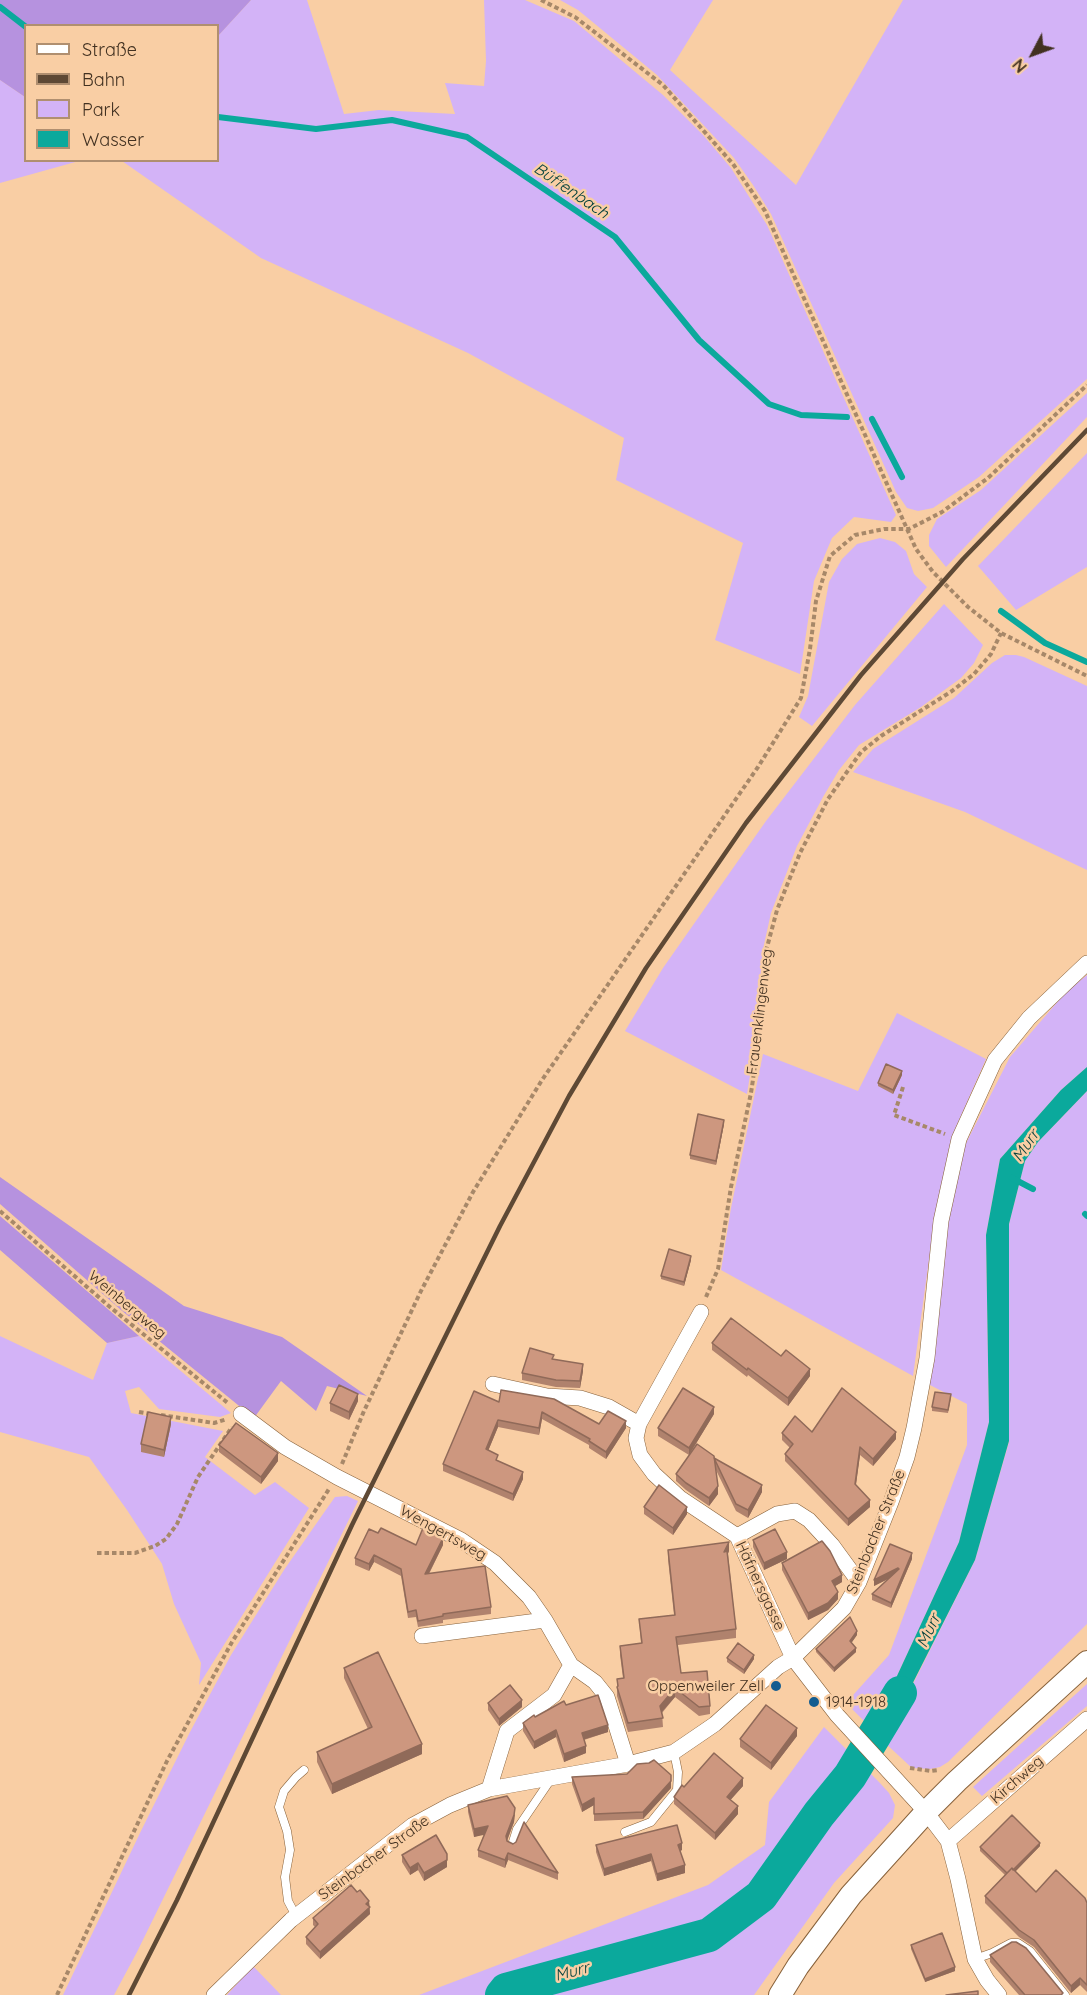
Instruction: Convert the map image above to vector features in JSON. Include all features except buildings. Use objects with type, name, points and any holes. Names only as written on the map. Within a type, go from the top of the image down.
[{"type":"street","name":"Steinbacher Straße","points":[[214,1995],[296,1916],[413,1825],[450,1805],[489,1789],[628,1764],[674,1752],[715,1724],[778,1667],[793,1658],[844,1608],[859,1582],[907,1457],[927,1358],[941,1221],[959,1139],[995,1060],[1029,1018],[1087,963]]},
{"type":"street","points":[[493,1384],[547,1396],[580,1398],[609,1407],[639,1424],[700,1312]]},
{"type":"street","name":"Wengertsweg","points":[[241,1414],[285,1447],[337,1477],[461,1540],[495,1563],[529,1597],[571,1665]]},
{"type":"street","name":"Häfnersgasse","points":[[639,1424],[636,1438],[640,1455],[654,1474],[680,1498],[736,1536],[793,1658],[837,1715],[926,1812],[948,1841]]},
{"type":"street","points":[[736,1536],[777,1514],[795,1511],[809,1520],[832,1545],[859,1582]]},
{"type":"street","points":[[422,1636],[545,1620]]},
{"type":"street","points":[[780,1995],[798,1966],[851,1895],[926,1812],[1087,1662]]},
{"type":"street","points":[[489,1789],[507,1731],[554,1695],[571,1665],[595,1682],[607,1696],[628,1764]]},
{"type":"street","name":"Kirchweg","points":[[948,1841],[1087,1719]]},
{"type":"street","points":[[948,1841],[975,1959],[999,1995]]},
{"type":"lane","points":[[625,1832],[651,1822],[677,1790],[678,1772],[674,1752]]},
{"type":"lane","points":[[296,1916],[288,1901],[285,1877],[290,1850],[287,1831],[279,1807],[284,1791],[304,1770]]},
{"type":"lane","points":[[512,1845],[517,1828],[550,1779]]},
{"type":"lane","points":[[975,1959],[992,1953],[1011,1942],[1018,1943],[1030,1951],[1065,1995]]},
{"type":"path","points":[[541,0],[575,17],[663,85],[733,164],[765,211],[916,549],[933,572],[968,607],[1001,633],[1087,676]]},
{"type":"path","points":[[57,1995],[166,1761],[232,1642],[337,1477],[364,1411],[421,1291],[473,1192],[542,1080],[758,767],[801,698],[816,601],[830,556],[855,535],[884,529],[909,529],[942,512],[988,478],[1087,385]]},
{"type":"path","name":"Frauenklingenweg","points":[[700,1312],[718,1269],[731,1187],[751,1093],[759,1039],[766,951],[777,910],[800,853],[828,799],[861,752],[880,736],[952,691],[974,674],[991,654],[1001,633]]},
{"type":"path","points":[[903,1087],[894,1115],[959,1139]]},
{"type":"path","name":"Weinbergweg","points":[[0,1211],[110,1307],[241,1414]]},
{"type":"path","points":[[140,1412],[214,1423],[241,1414]]},
{"type":"path","points":[[97,1553],[135,1553],[166,1539],[177,1524],[198,1477],[241,1414]]},
{"type":"green space","points":[[251,0],[307,0],[344,114],[379,110],[455,114],[445,83],[484,86],[486,61],[484,0],[525,0],[574,21],[663,95],[703,135],[731,168],[767,225],[896,515],[891,522],[854,517],[832,538],[814,581],[800,674],[715,640],[743,543],[616,480],[624,438],[468,353],[261,258],[123,162],[219,162],[219,35]]},
{"type":"green space","points":[[560,0],[713,0],[670,70],[796,185],[903,0],[1087,0],[1087,379],[979,477],[933,508],[918,511],[907,508],[896,492],[771,214],[753,185],[734,158],[657,75],[578,10]]},
{"type":"green space","points":[[0,80],[24,96],[24,162],[75,162],[0,183]]},
{"type":"green space","points":[[1087,393],[1087,417],[946,567],[929,546],[929,535],[937,519],[981,490]]},
{"type":"green space","points":[[1087,453],[1087,567],[1016,610],[978,566]]},
{"type":"green space","points":[[880,538],[895,542],[906,551],[914,574],[927,587],[812,726],[799,717],[808,696],[829,582],[842,559],[857,544]]},
{"type":"green space","points":[[944,604],[983,645],[974,663],[961,678],[921,707],[859,745],[839,770],[797,846],[771,913],[763,949],[755,1044],[747,1094],[625,1031],[663,968],[766,821],[855,705]]},
{"type":"green space","points":[[1005,655],[1024,657],[1087,686],[1087,870],[965,812],[853,772],[873,749],[954,698],[992,663]]},
{"type":"green space","points":[[1087,975],[1087,1067],[1061,1090],[1000,1159],[986,1235],[989,1422],[959,1542],[890,1691],[867,1724],[846,1703],[889,1655],[967,1445],[967,1404],[928,1384],[947,1224],[965,1145],[1010,1057],[1066,992]]},
{"type":"green space","points":[[897,1013],[986,1059],[952,1136],[935,1216],[913,1376],[721,1270],[731,1208],[763,1054],[858,1091]]},
{"type":"green space","points":[[1087,1091],[1087,1624],[948,1762],[930,1769],[912,1768],[884,1742],[975,1560],[1009,1442],[1009,1224],[1025,1161],[1038,1142]]},
{"type":"green space","points":[[0,1336],[93,1380],[107,1343],[139,1336],[231,1413],[220,1417],[159,1409],[139,1387],[125,1391],[131,1413],[223,1431],[205,1457],[255,1495],[275,1482],[309,1508],[199,1685],[201,1663],[174,1604],[162,1564],[89,1457],[0,1432]]},
{"type":"green space","points":[[347,1496],[358,1501],[114,1995],[63,1995],[140,1833],[231,1655],[284,1570],[335,1497]]},
{"type":"green space","points":[[1087,1684],[1087,1706],[982,1796],[973,1787]]},
{"type":"green space","points":[[824,1727],[889,1793],[895,1805],[893,1818],[834,1883],[754,1995],[419,1995],[708,1885],[765,1845],[769,1802]]},
{"type":"green space","points":[[253,1966],[281,1995],[227,1995]]},
{"type":"shaded area","points":[[0,0],[251,0],[219,35],[219,24],[24,24],[24,96],[0,80]]},
{"type":"shaded area","points":[[0,1177],[184,1306],[282,1337],[367,1396],[327,1386],[316,1411],[281,1381],[254,1418],[121,1310],[0,1204]]},
{"type":"shaded area","points":[[0,1216],[139,1336],[107,1343],[0,1250]]},
{"type":"water","points":[[1087,1067],[1087,1091],[1038,1142],[1025,1161],[1009,1224],[1009,1441],[975,1560],[883,1742],[867,1724],[890,1691],[959,1542],[989,1422],[986,1235],[1000,1159],[1061,1090]]},
{"type":"waterway","name":"Büffenbach","points":[[0,7],[24,25]]},
{"type":"waterway","name":"Büffenbach","points":[[219,117],[316,129],[392,120],[467,137],[615,237],[699,340],[769,404],[801,415],[847,417]]},
{"type":"waterway","name":"Büffenbach","points":[[872,419],[902,477]]},
{"type":"waterway","name":"Büffenbach","points":[[1001,611],[1045,643],[1087,662]]},
{"type":"waterway","points":[[1012,1178],[1033,1189]]},
{"type":"waterway","name":"Murr","points":[[502,1995],[506,1990],[709,1935],[761,1896],[819,1814],[850,1776],[900,1693]]},
{"type":"railway","points":[[129,1995],[177,1900],[352,1525],[500,1226],[569,1096],[646,968],[746,823],[861,675],[963,559],[1087,430]]},
{"type":"place","name":"Oppenweiler Zell","points":[[776,1686]]},
{"type":"place","name":"1914-1918","points":[[814,1702]]}]
